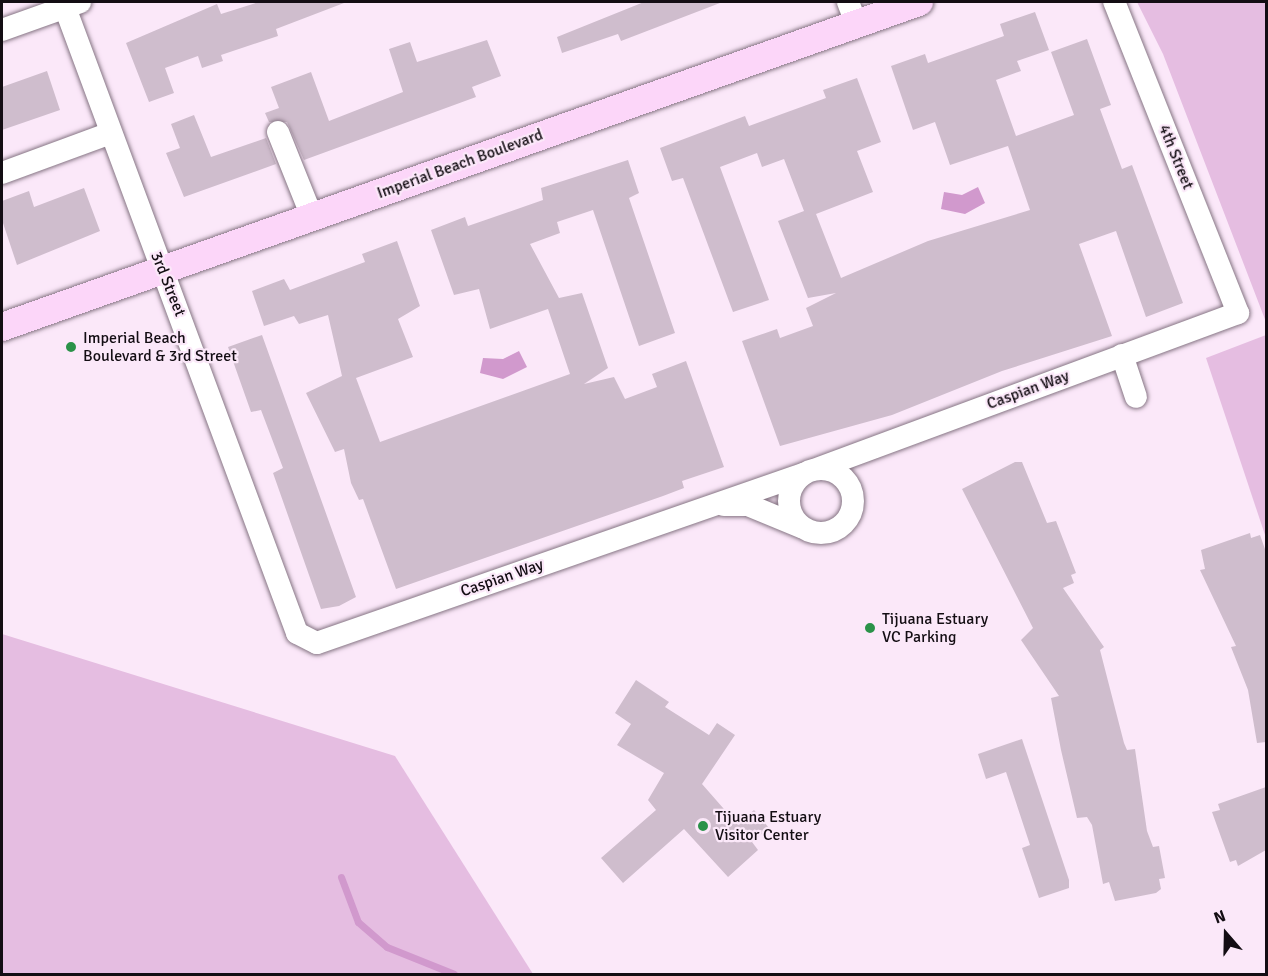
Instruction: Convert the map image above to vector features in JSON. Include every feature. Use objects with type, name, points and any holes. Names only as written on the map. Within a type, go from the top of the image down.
[{"type":"main road","name":"Imperial Beach Boulevard","points":[[2,327],[312,217],[852,12],[919,2]]},
{"type":"street","name":"4th Street","points":[[1114,2],[1238,313]]},
{"type":"street","points":[[2,30],[69,3]]},
{"type":"street","name":"3rd Street","points":[[69,3],[111,133],[297,633]]},
{"type":"street","points":[[278,132],[312,217]]},
{"type":"street","points":[[2,173],[111,133]]},
{"type":"street","name":"Caspian Way","points":[[297,633],[317,643],[811,471],[1238,313]]},
{"type":"street","points":[[1122,355],[1136,397]]},
{"type":"street","name":"Caspian Way","points":[[708,505],[748,505],[802,527],[831,532],[841,527],[852,508],[850,488],[843,479],[811,471]]},
{"type":"street","points":[[802,527],[789,501],[811,471]]},
{"type":"shaded area","points":[[1137,2],[1266,2],[1266,322],[1163,54]]},
{"type":"shaded area","points":[[978,187],[985,203],[965,214],[941,209],[944,192],[962,195]]},
{"type":"shaded area","points":[[1266,335],[1266,538],[1206,358]]},
{"type":"shaded area","points":[[519,351],[527,367],[503,379],[480,373],[483,358],[503,359]]},
{"type":"shaded area","points":[[2,634],[395,756],[533,974],[2,974]]},
{"type":"building","points":[[259,2],[344,3],[276,29],[278,36],[221,55],[223,61],[202,68],[198,56],[165,68],[174,93],[149,102],[126,43],[217,4],[221,14]]},
{"type":"building","points":[[644,2],[720,3],[621,41],[618,34],[562,53],[557,37]]},
{"type":"building","points":[[1035,12],[1049,50],[1017,61],[1021,71],[996,80],[1016,136],[1074,115],[1051,52],[1087,39],[1111,105],[1100,109],[1122,169],[1132,165],[1183,303],[1146,317],[1116,231],[1079,244],[1112,336],[1002,371],[892,415],[780,446],[742,341],[777,329],[780,338],[813,326],[806,308],[836,293],[808,298],[778,221],[804,211],[784,159],[762,167],[757,153],[720,167],[769,300],[733,312],[683,178],[672,181],[660,148],[745,116],[749,126],[826,98],[823,90],[857,78],[881,142],[857,151],[873,192],[816,214],[841,278],[928,241],[1030,210],[1008,146],[950,165],[935,122],[913,130],[891,66],[925,54],[928,63],[1004,36],[1000,24]]},
{"type":"building","points":[[487,40],[501,76],[472,87],[476,97],[304,160],[287,122],[269,122],[265,113],[279,108],[271,87],[311,72],[329,121],[403,92],[389,49],[410,42],[417,62]]},
{"type":"building","points":[[47,71],[60,110],[2,130],[2,87]]},
{"type":"building","points":[[194,115],[211,157],[266,138],[276,164],[184,197],[166,153],[180,148],[171,124]]},
{"type":"building","points":[[628,160],[639,193],[629,198],[675,333],[639,346],[593,210],[557,222],[560,233],[530,244],[559,298],[582,293],[608,368],[584,384],[614,377],[625,399],[657,387],[652,374],[686,361],[724,467],[682,481],[684,488],[663,496],[396,589],[363,499],[359,500],[351,483],[344,449],[335,452],[306,393],[342,376],[328,315],[299,324],[294,316],[264,326],[252,291],[284,279],[290,290],[365,262],[362,254],[397,241],[420,306],[398,319],[413,357],[356,378],[380,442],[570,374],[548,309],[490,329],[479,289],[454,295],[431,230],[465,217],[468,226],[543,200],[541,188]]},
{"type":"building","points":[[84,188],[100,231],[17,265],[2,220],[2,201],[29,191],[34,207]]},
{"type":"building","points":[[262,335],[356,597],[339,606],[321,609],[273,473],[283,468],[261,410],[251,412],[228,347]]},
{"type":"building","points":[[1015,462],[1022,462],[1047,523],[1056,521],[1076,573],[1071,575],[1074,583],[1063,588],[1104,647],[1100,650],[1124,743],[1127,750],[1135,749],[1147,831],[1153,847],[1159,846],[1165,878],[1159,879],[1161,889],[1156,893],[1115,901],[1109,882],[1103,884],[1092,825],[1087,817],[1077,818],[1061,750],[1051,698],[1059,696],[1021,640],[1033,628],[962,489]]},
{"type":"building","points":[[1250,533],[1251,538],[1260,535],[1266,552],[1266,742],[1257,743],[1248,690],[1231,647],[1236,646],[1200,570],[1205,569],[1201,550]]},
{"type":"building","points":[[636,680],[669,702],[665,707],[709,735],[717,723],[735,735],[702,784],[738,825],[754,810],[769,828],[752,842],[758,850],[728,877],[684,829],[623,883],[601,858],[656,810],[648,800],[664,773],[617,745],[631,724],[615,713]]},
{"type":"building","points":[[1022,739],[1069,880],[1069,888],[1039,898],[1022,848],[1030,845],[1006,772],[986,779],[978,754]]},
{"type":"building","points":[[1266,787],[1266,850],[1238,866],[1236,860],[1230,862],[1212,812],[1220,810],[1218,804]]},
{"type":"waterway","points":[[341,877],[358,922],[387,947],[454,974]]},
{"type":"place","name":"Imperial Beach Boulevard & 3rd Street","points":[[71,347]]},
{"type":"place","name":"Tijuana Estuary VC Parking","points":[[870,628]]},
{"type":"place","name":"Tijuana Estuary Visitor Center","points":[[703,826]]}]
